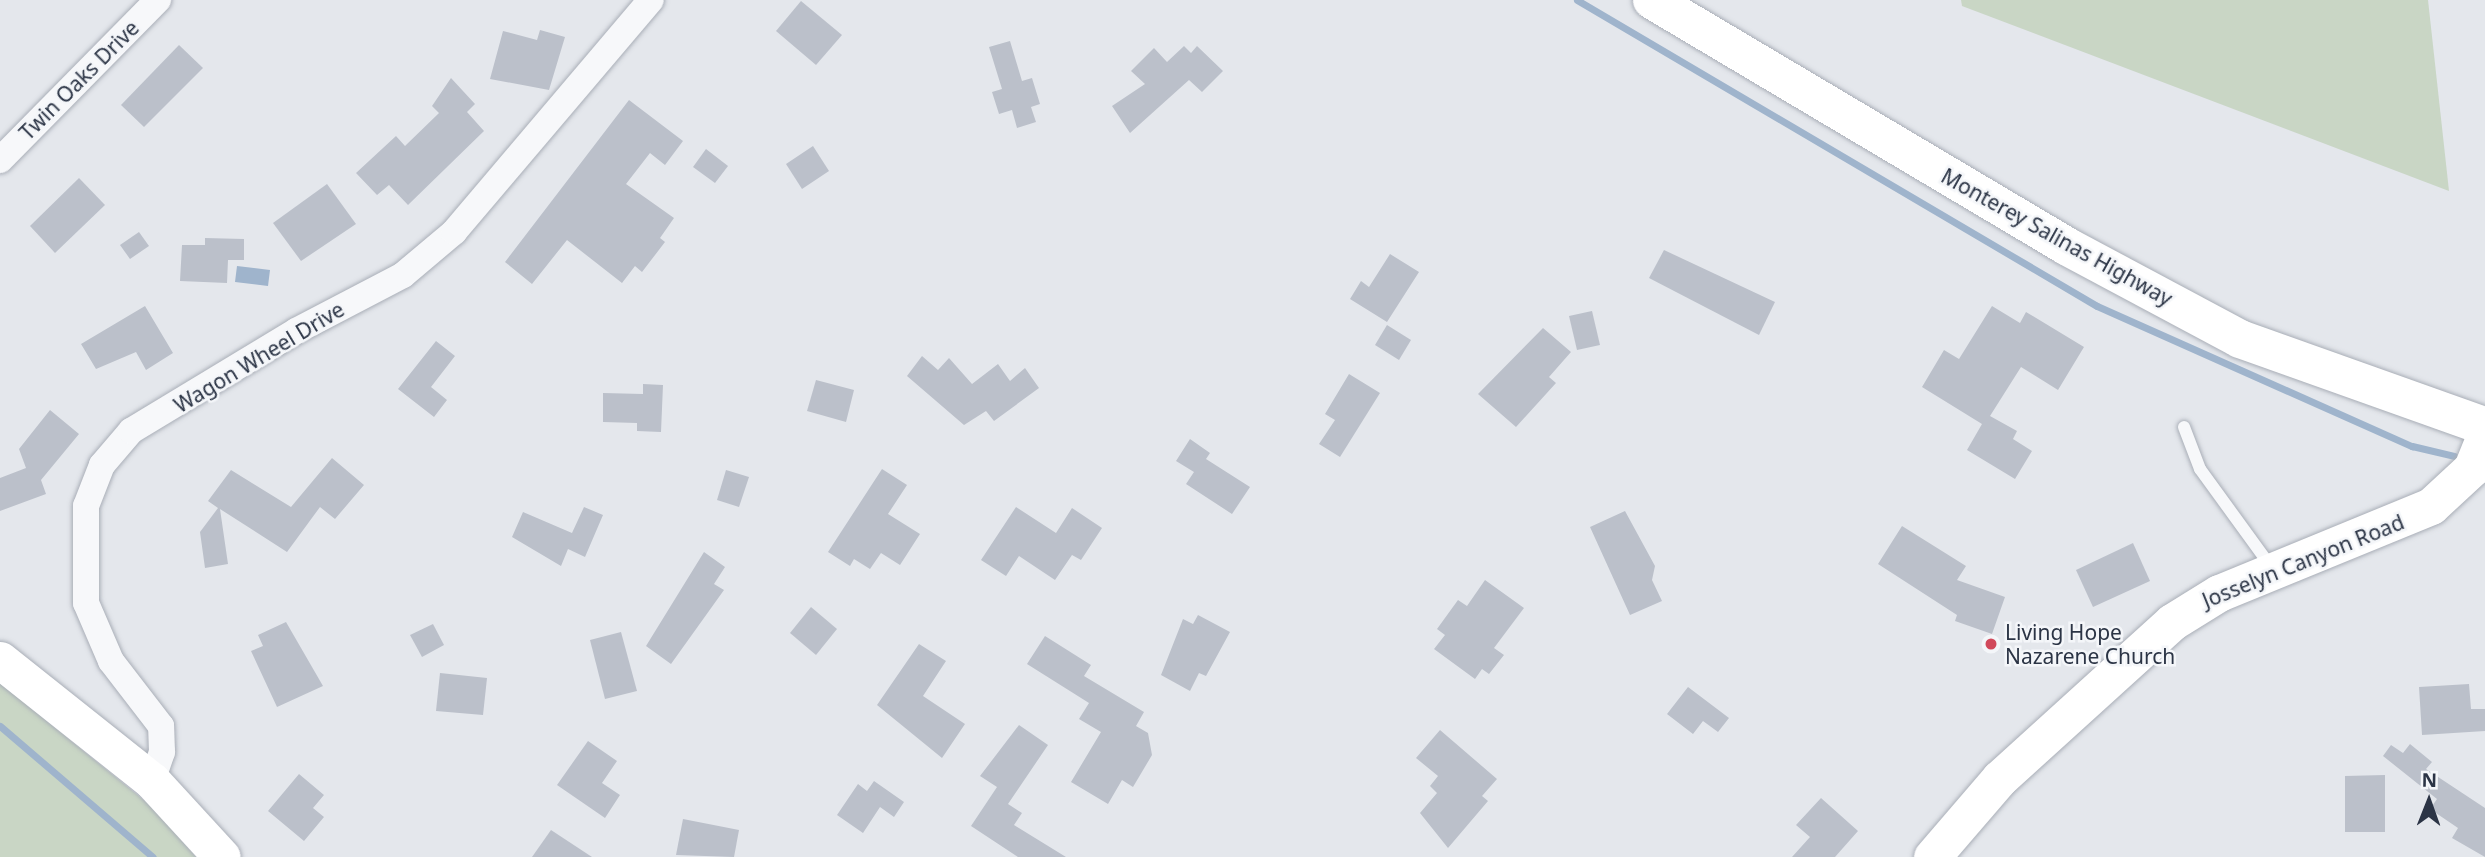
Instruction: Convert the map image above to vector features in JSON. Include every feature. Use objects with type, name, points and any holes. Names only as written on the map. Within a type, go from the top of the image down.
[{"type":"highway","name":"Monterey Salinas Highway","points":[[1652,0],[2066,246],[2240,339],[2485,426]]},
{"type":"street","name":"Twin Oaks Drive","points":[[0,160],[158,0]]},
{"type":"street","name":"Wagon Wheel Drive","points":[[152,782],[162,752],[161,726],[111,661],[86,603],[86,506],[102,465],[131,432],[413,267],[454,232],[651,0]]},
{"type":"street","name":"Josselyn Canyon Road","points":[[1932,857],[1999,779],[2154,636],[2193,607],[2273,569],[2431,506],[2472,468],[2485,436]]},
{"type":"street","points":[[0,660],[152,782],[222,857]]},
{"type":"lane","points":[[2184,427],[2200,469],[2273,569]]},
{"type":"green space","points":[[1961,0],[2428,0],[2449,191],[1962,6]]},
{"type":"green space","points":[[0,683],[151,806],[196,857],[0,857]]},
{"type":"water","points":[[237,266],[270,270],[268,286],[235,282]]},
{"type":"building","points":[[801,1],[842,35],[816,65],[776,31]]},
{"type":"building","points":[[540,30],[565,37],[549,90],[490,79],[503,31],[537,40]]},
{"type":"building","points":[[1010,41],[1022,81],[1032,78],[1040,104],[1031,107],[1036,122],[1017,128],[1012,110],[999,114],[992,92],[1002,89],[989,47]]},
{"type":"building","points":[[179,45],[203,68],[144,127],[121,105]]},
{"type":"building","points":[[1184,46],[1191,53],[1197,46],[1223,71],[1202,92],[1189,80],[1130,133],[1112,106],[1145,84],[1131,71],[1154,48],[1167,62]]},
{"type":"building","points":[[451,78],[475,104],[467,112],[484,131],[408,205],[389,185],[377,195],[356,173],[396,136],[405,146],[439,113],[432,106]]},
{"type":"building","points":[[629,100],[683,141],[665,165],[650,153],[626,184],[674,218],[660,238],[665,242],[642,272],[635,266],[622,283],[567,240],[532,284],[505,262]]},
{"type":"building","points":[[813,146],[829,171],[802,189],[786,164]]},
{"type":"building","points":[[706,149],[728,166],[715,183],[693,167]]},
{"type":"building","points":[[79,178],[105,205],[55,253],[30,226]]},
{"type":"building","points":[[327,184],[356,224],[301,261],[273,223]]},
{"type":"building","points":[[139,232],[149,246],[130,259],[120,245]]},
{"type":"building","points":[[205,238],[244,239],[244,260],[228,260],[227,283],[180,281],[182,245],[205,245]]},
{"type":"building","points":[[1664,250],[1775,302],[1759,335],[1649,278]]},
{"type":"building","points":[[1390,254],[1419,272],[1387,322],[1350,299],[1361,281],[1369,287]]},
{"type":"building","points":[[145,306],[173,353],[146,370],[136,352],[96,369],[81,344]]},
{"type":"building","points":[[1992,306],[2020,323],[2026,312],[2084,347],[2058,390],[2021,367],[1990,416],[2017,431],[2013,439],[2032,451],[2015,479],[1967,450],[1982,424],[1922,387],[1944,350],[1959,359]]},
{"type":"building","points":[[1592,311],[1600,345],[1577,350],[1569,316]]},
{"type":"building","points":[[1387,325],[1411,340],[1399,360],[1375,345]]},
{"type":"building","points":[[1543,328],[1571,352],[1549,377],[1556,383],[1516,427],[1478,394]]},
{"type":"building","points":[[436,341],[455,356],[431,387],[447,400],[434,417],[398,389]]},
{"type":"building","points":[[922,356],[938,370],[949,358],[972,384],[998,364],[1010,381],[1025,368],[1039,388],[994,421],[986,411],[964,425],[907,376]]},
{"type":"building","points":[[1349,374],[1380,393],[1340,457],[1319,444],[1335,420],[1325,414]]},
{"type":"building","points":[[816,380],[854,390],[846,422],[807,411]]},
{"type":"building","points":[[643,384],[663,385],[661,432],[637,431],[637,423],[603,422],[603,393],[643,394]]},
{"type":"building","points":[[50,410],[79,434],[41,480],[46,494],[0,511],[0,478],[26,468],[19,449]]},
{"type":"building","points":[[1190,439],[1210,453],[1206,459],[1250,487],[1232,514],[1186,484],[1194,472],[1176,461]]},
{"type":"building","points":[[332,458],[364,485],[335,519],[320,507],[287,552],[220,509],[228,564],[205,568],[200,532],[218,508],[208,501],[231,470],[291,507]]},
{"type":"building","points":[[882,469],[907,485],[888,514],[920,534],[900,565],[881,553],[870,569],[854,559],[850,566],[828,552]]},
{"type":"building","points":[[726,470],[749,477],[739,507],[717,500]]},
{"type":"building","points":[[584,507],[603,515],[585,557],[568,549],[561,566],[512,537],[523,512],[572,533]]},
{"type":"building","points":[[1016,507],[1056,533],[1072,508],[1102,528],[1081,560],[1072,555],[1055,580],[1019,556],[1006,576],[981,560]]},
{"type":"building","points":[[1625,511],[1655,566],[1652,580],[1662,601],[1630,615],[1590,527]]},
{"type":"building","points":[[1902,526],[1966,566],[1957,580],[2005,597],[1992,634],[1955,621],[1957,615],[1878,564]]},
{"type":"building","points":[[2133,543],[2150,581],[2093,607],[2076,570]]},
{"type":"building","points":[[704,552],[725,567],[714,584],[724,590],[671,664],[646,646]]},
{"type":"building","points":[[1485,580],[1524,608],[1494,648],[1504,655],[1489,674],[1482,669],[1475,679],[1434,649],[1445,635],[1437,629],[1458,600],[1467,606]]},
{"type":"building","points":[[811,607],[837,629],[816,655],[790,633]]},
{"type":"building","points":[[1198,615],[1230,632],[1206,676],[1199,673],[1190,691],[1161,675],[1183,619],[1193,624]]},
{"type":"building","points":[[286,622],[323,686],[277,707],[251,651],[263,646],[258,635]]},
{"type":"building","points":[[433,624],[444,645],[422,657],[410,635]]},
{"type":"building","points":[[621,632],[637,691],[605,699],[590,640]]},
{"type":"building","points":[[1045,636],[1091,665],[1084,676],[1144,712],[1136,726],[1148,733],[1152,755],[1133,787],[1122,780],[1108,804],[1071,782],[1101,732],[1079,719],[1089,703],[1027,664]]},
{"type":"building","points":[[919,644],[946,661],[923,696],[965,724],[942,758],[877,705]]},
{"type":"building","points":[[440,673],[487,678],[483,715],[436,711]]},
{"type":"building","points":[[2469,684],[2471,709],[2485,709],[2485,731],[2422,735],[2419,687]]},
{"type":"building","points":[[1688,687],[1729,718],[1718,732],[1703,721],[1693,734],[1667,714]]},
{"type":"building","points":[[1019,725],[1048,745],[1008,804],[1022,813],[1014,825],[1066,857],[1018,857],[971,826],[997,787],[980,776]]},
{"type":"building","points":[[1440,730],[1497,779],[1482,796],[1488,801],[1448,848],[1420,813],[1437,793],[1430,786],[1438,776],[1416,758]]},
{"type":"building","points":[[588,741],[617,761],[602,783],[620,795],[605,818],[557,785]]},
{"type":"building","points":[[2410,744],[2432,762],[2426,769],[2485,808],[2485,857],[2452,838],[2458,828],[2430,809],[2437,799],[2383,756],[2391,745],[2403,753]]},
{"type":"building","points":[[299,774],[324,795],[313,808],[324,817],[304,841],[268,811]]},
{"type":"building","points":[[2385,775],[2385,832],[2345,832],[2345,776]]},
{"type":"building","points":[[874,781],[904,802],[894,817],[880,807],[863,833],[837,815],[858,784],[867,791]]},
{"type":"building","points":[[1821,798],[1858,831],[1835,857],[1792,857],[1810,837],[1796,825]]},
{"type":"building","points":[[683,819],[739,830],[734,857],[676,855]]},
{"type":"building","points":[[551,830],[592,857],[532,857]]},
{"type":"waterway","points":[[1577,0],[2097,306],[2412,446],[2454,456]]},
{"type":"waterway","points":[[0,726],[153,857]]},
{"type":"place","name":"Living Hope Nazarene Church","points":[[1991,644]]}]
